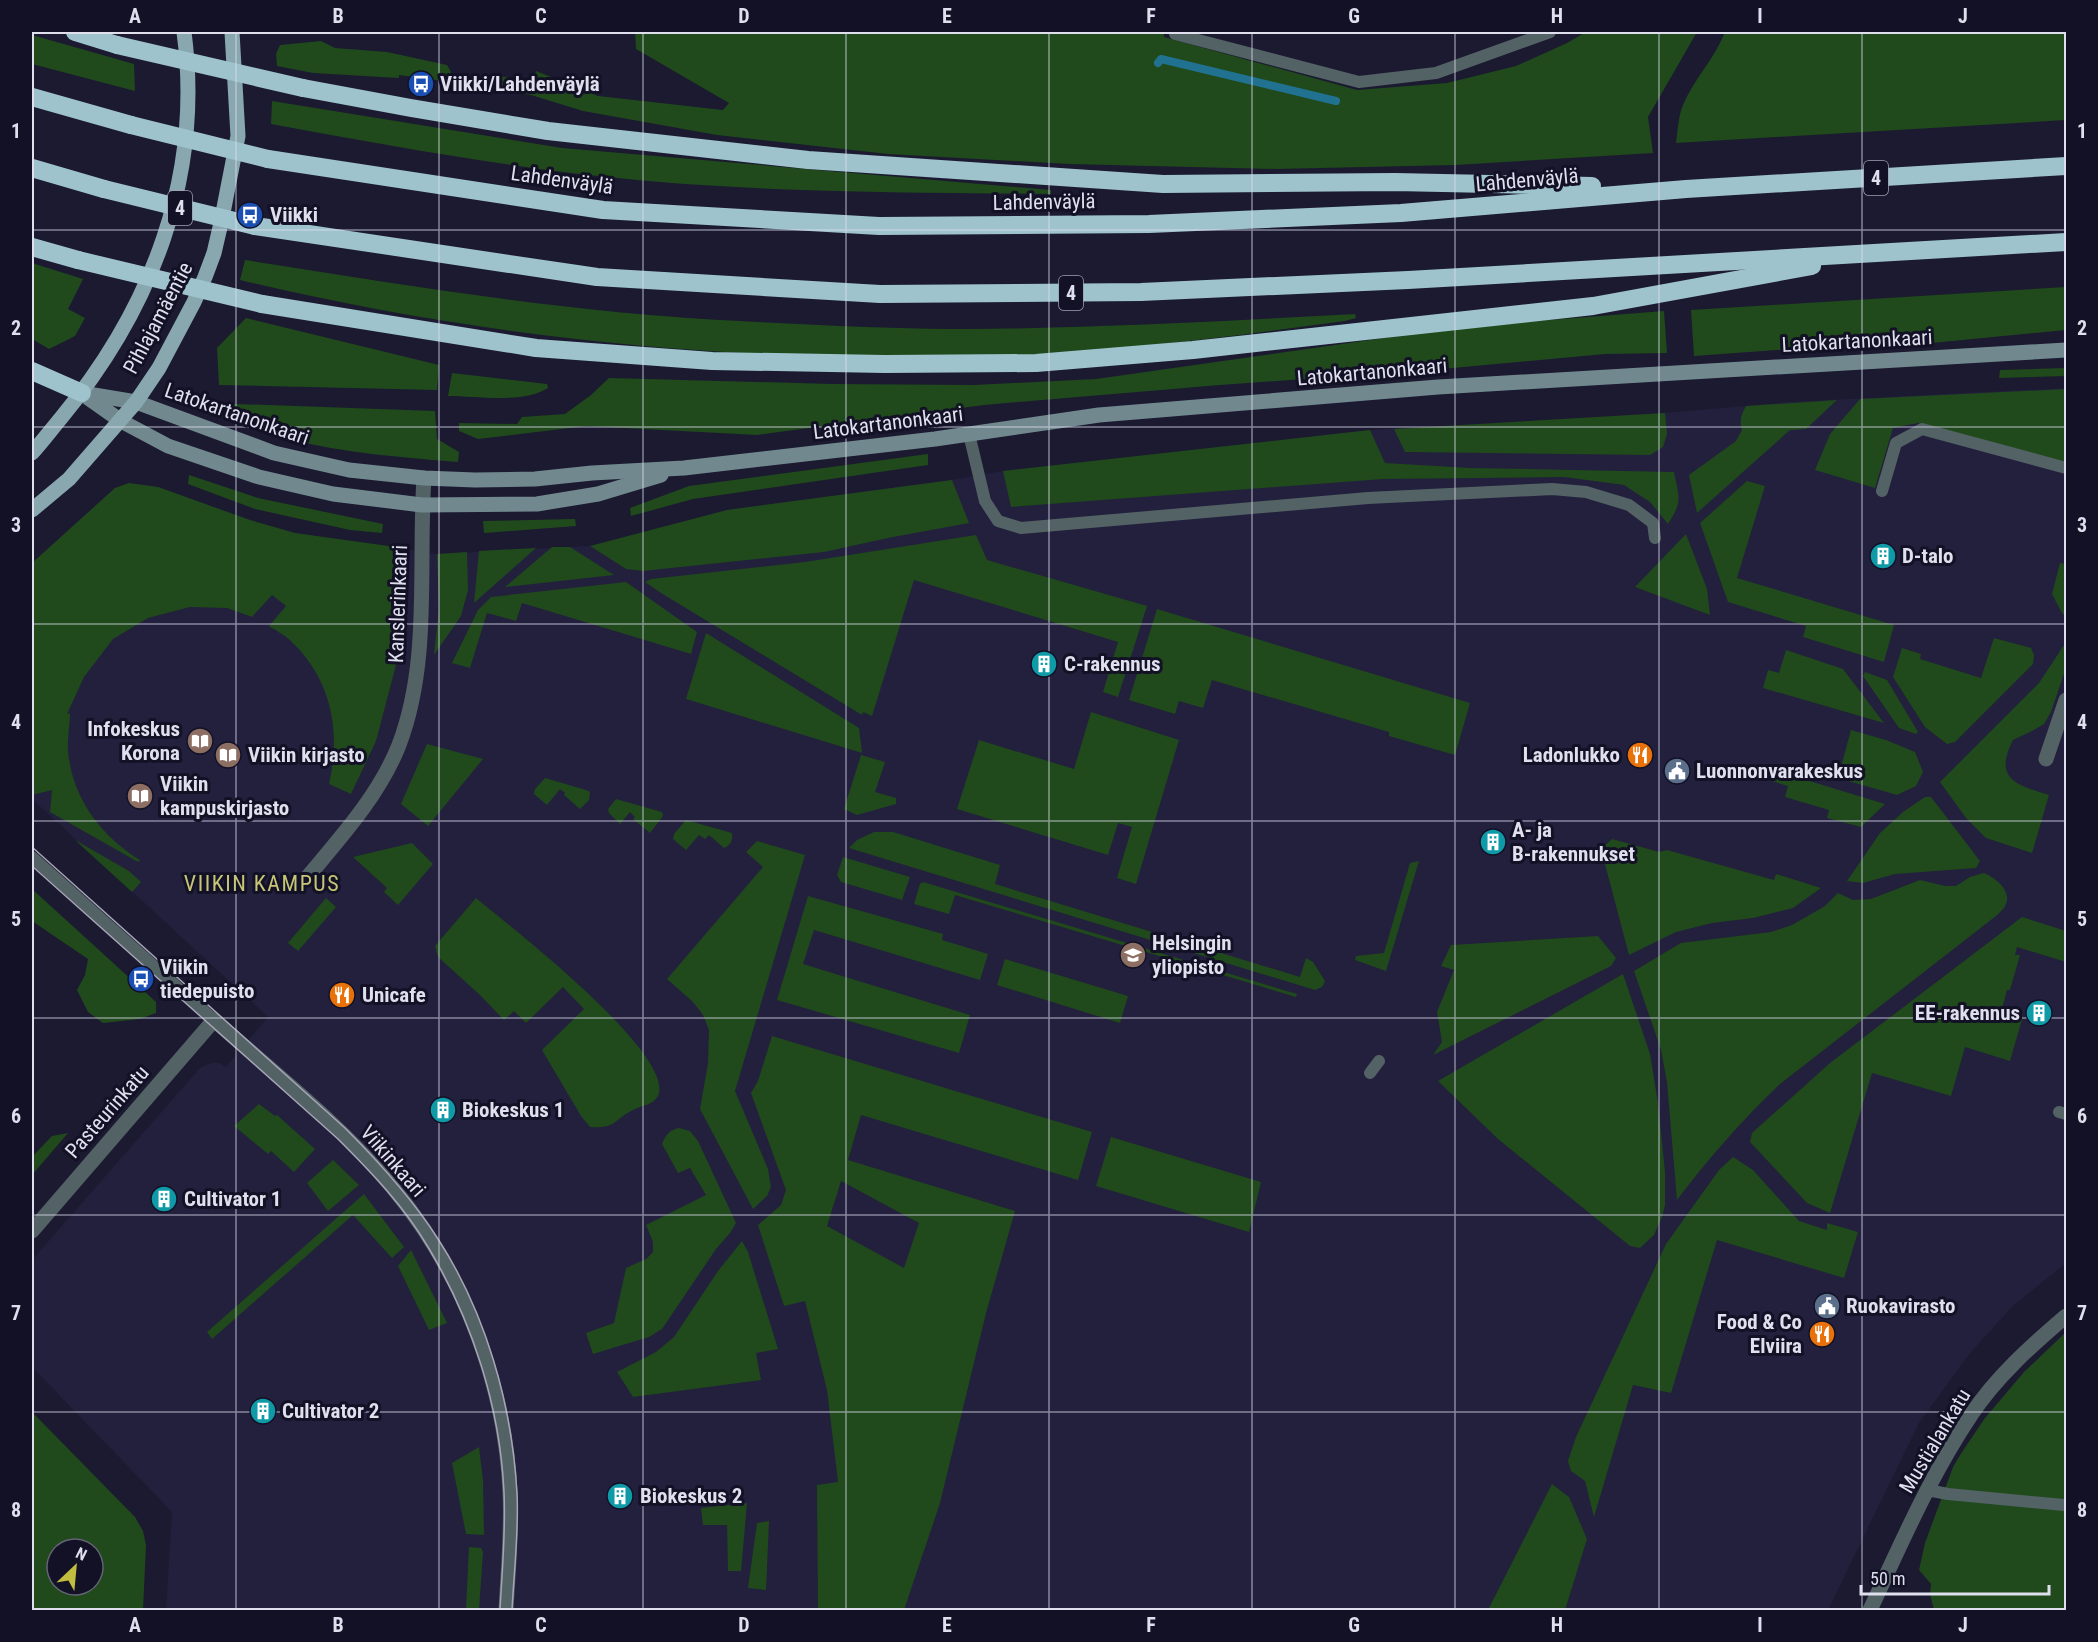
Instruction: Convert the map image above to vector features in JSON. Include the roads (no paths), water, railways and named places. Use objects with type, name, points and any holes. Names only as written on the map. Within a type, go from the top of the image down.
[{"type":"highway","points":[[75,32],[117,45],[303,88],[411,108],[548,131],[820,161],[1163,184],[1395,182],[1686,189]]},
{"type":"highway","name":"Lahdenväylä","points":[[32,97],[130,125],[268,159],[603,210],[879,226],[1149,224],[1389,213],[1686,189],[2067,166]]},
{"type":"highway","name":"4","points":[[32,168],[104,189],[255,226],[597,277],[880,294],[1153,292],[1408,280],[2067,242]]},
{"type":"highway","points":[[32,247],[262,304],[547,349],[712,361],[885,364],[1036,363],[1205,349],[1593,306],[1891,252]]},
{"type":"highway","points":[[32,371],[82,393]]},
{"type":"main road","name":"Pihlajamäentie","points":[[32,453],[82,393],[114,346],[143,291],[164,240],[173,212],[183,163],[189,105],[184,32]]},
{"type":"main road","name":"Pihlajamäentie","points":[[32,510],[69,479],[136,402],[159,368],[194,302],[214,253],[232,175],[238,136],[232,32]]},
{"type":"street","name":"Latokartanonkaari","points":[[82,393],[136,402],[273,453],[349,470],[424,478],[534,479],[592,472],[684,468],[969,434],[1099,415],[1438,387],[2067,350]]},
{"type":"street","name":"Latokartanonkaari","points":[[82,393],[121,421],[168,446],[259,477],[333,494],[422,505],[537,504],[598,494],[684,468]]},
{"type":"street","name":"Kanslerinkaari","points":[[305,880],[374,791],[398,747],[407,721],[420,645],[424,478]]},
{"type":"street","points":[[2046,759],[2067,700]]},
{"type":"street","name":"Pasteurinkatu","points":[[32,1231],[214,1020]]},
{"type":"street","name":"Viikinkaari","points":[[214,1020],[342,1134],[369,1161],[416,1219],[438,1251],[455,1284],[484,1353],[504,1428],[511,1518],[506,1611]]},
{"type":"street","name":"Mustialankatu","points":[[1870,1611],[1927,1490],[1972,1413],[2002,1376],[2040,1337],[2067,1316]]},
{"type":"lane","points":[[1175,34],[1359,82],[1436,73],[1550,32]]},
{"type":"lane","points":[[1882,490],[1896,443],[1922,429],[2067,468]]},
{"type":"lane","points":[[969,434],[985,501],[998,521],[1022,528],[1368,498],[1552,489],[1586,492],[1629,505],[1653,523],[1655,538]]},
{"type":"lane","name":"Viikinkaari","points":[[32,857],[214,1020]]},
{"type":"lane","points":[[1370,1073],[1378,1061]]},
{"type":"lane","points":[[1927,1490],[2064,1505]]},
{"type":"waterway","points":[[1158,63],[1161,59],[1336,101]]},
{"type":"tram line","points":[[32,847],[345,1128],[394,1181],[438,1239],[455,1268],[483,1329],[494,1361],[509,1427],[517,1493],[517,1537],[512,1610]]},
{"type":"tram line","points":[[32,866],[338,1139],[386,1190],[419,1232],[444,1275],[470,1334],[490,1396],[497,1428],[504,1492],[500,1610]]},
{"type":"place","name":"Viikki/Lahdenväylä","points":[[421,84]]},
{"type":"place","name":"Viikki","points":[[250,215]]},
{"type":"place","name":"D-talo","points":[[1883,556]]},
{"type":"place","name":"C-rakennus","points":[[1044,664]]},
{"type":"place","name":"Infokeskus Korona","points":[[200,741]]},
{"type":"place","name":"Viikin kirjasto","points":[[228,755]]},
{"type":"place","name":"Ladonlukko","points":[[1640,755]]},
{"type":"place","name":"Luonnonvarakeskus","points":[[1677,771]]},
{"type":"place","name":"Viikin kampuskirjasto","points":[[140,796]]},
{"type":"place","name":"A- ja B-rakennukset","points":[[1493,842]]},
{"type":"place","name":"Helsingin yliopisto","points":[[1133,955]]},
{"type":"place","name":"Viikin tiedepuisto","points":[[141,979]]},
{"type":"place","name":"Unicafe","points":[[342,995]]},
{"type":"place","name":"EE-rakennus","points":[[2039,1013]]},
{"type":"place","name":"Biokeskus 1","points":[[443,1110]]},
{"type":"place","name":"Cultivator 1","points":[[164,1199]]},
{"type":"place","name":"Ruokavirasto","points":[[1827,1306]]},
{"type":"place","name":"Food & Co Elviira","points":[[1822,1334]]},
{"type":"place","name":"Cultivator 2","points":[[263,1411]]},
{"type":"place","name":"Biokeskus 2","points":[[620,1496]]},
{"type":"district","name":"VIIKIN KAMPUS","points":[[262,883]]}]
